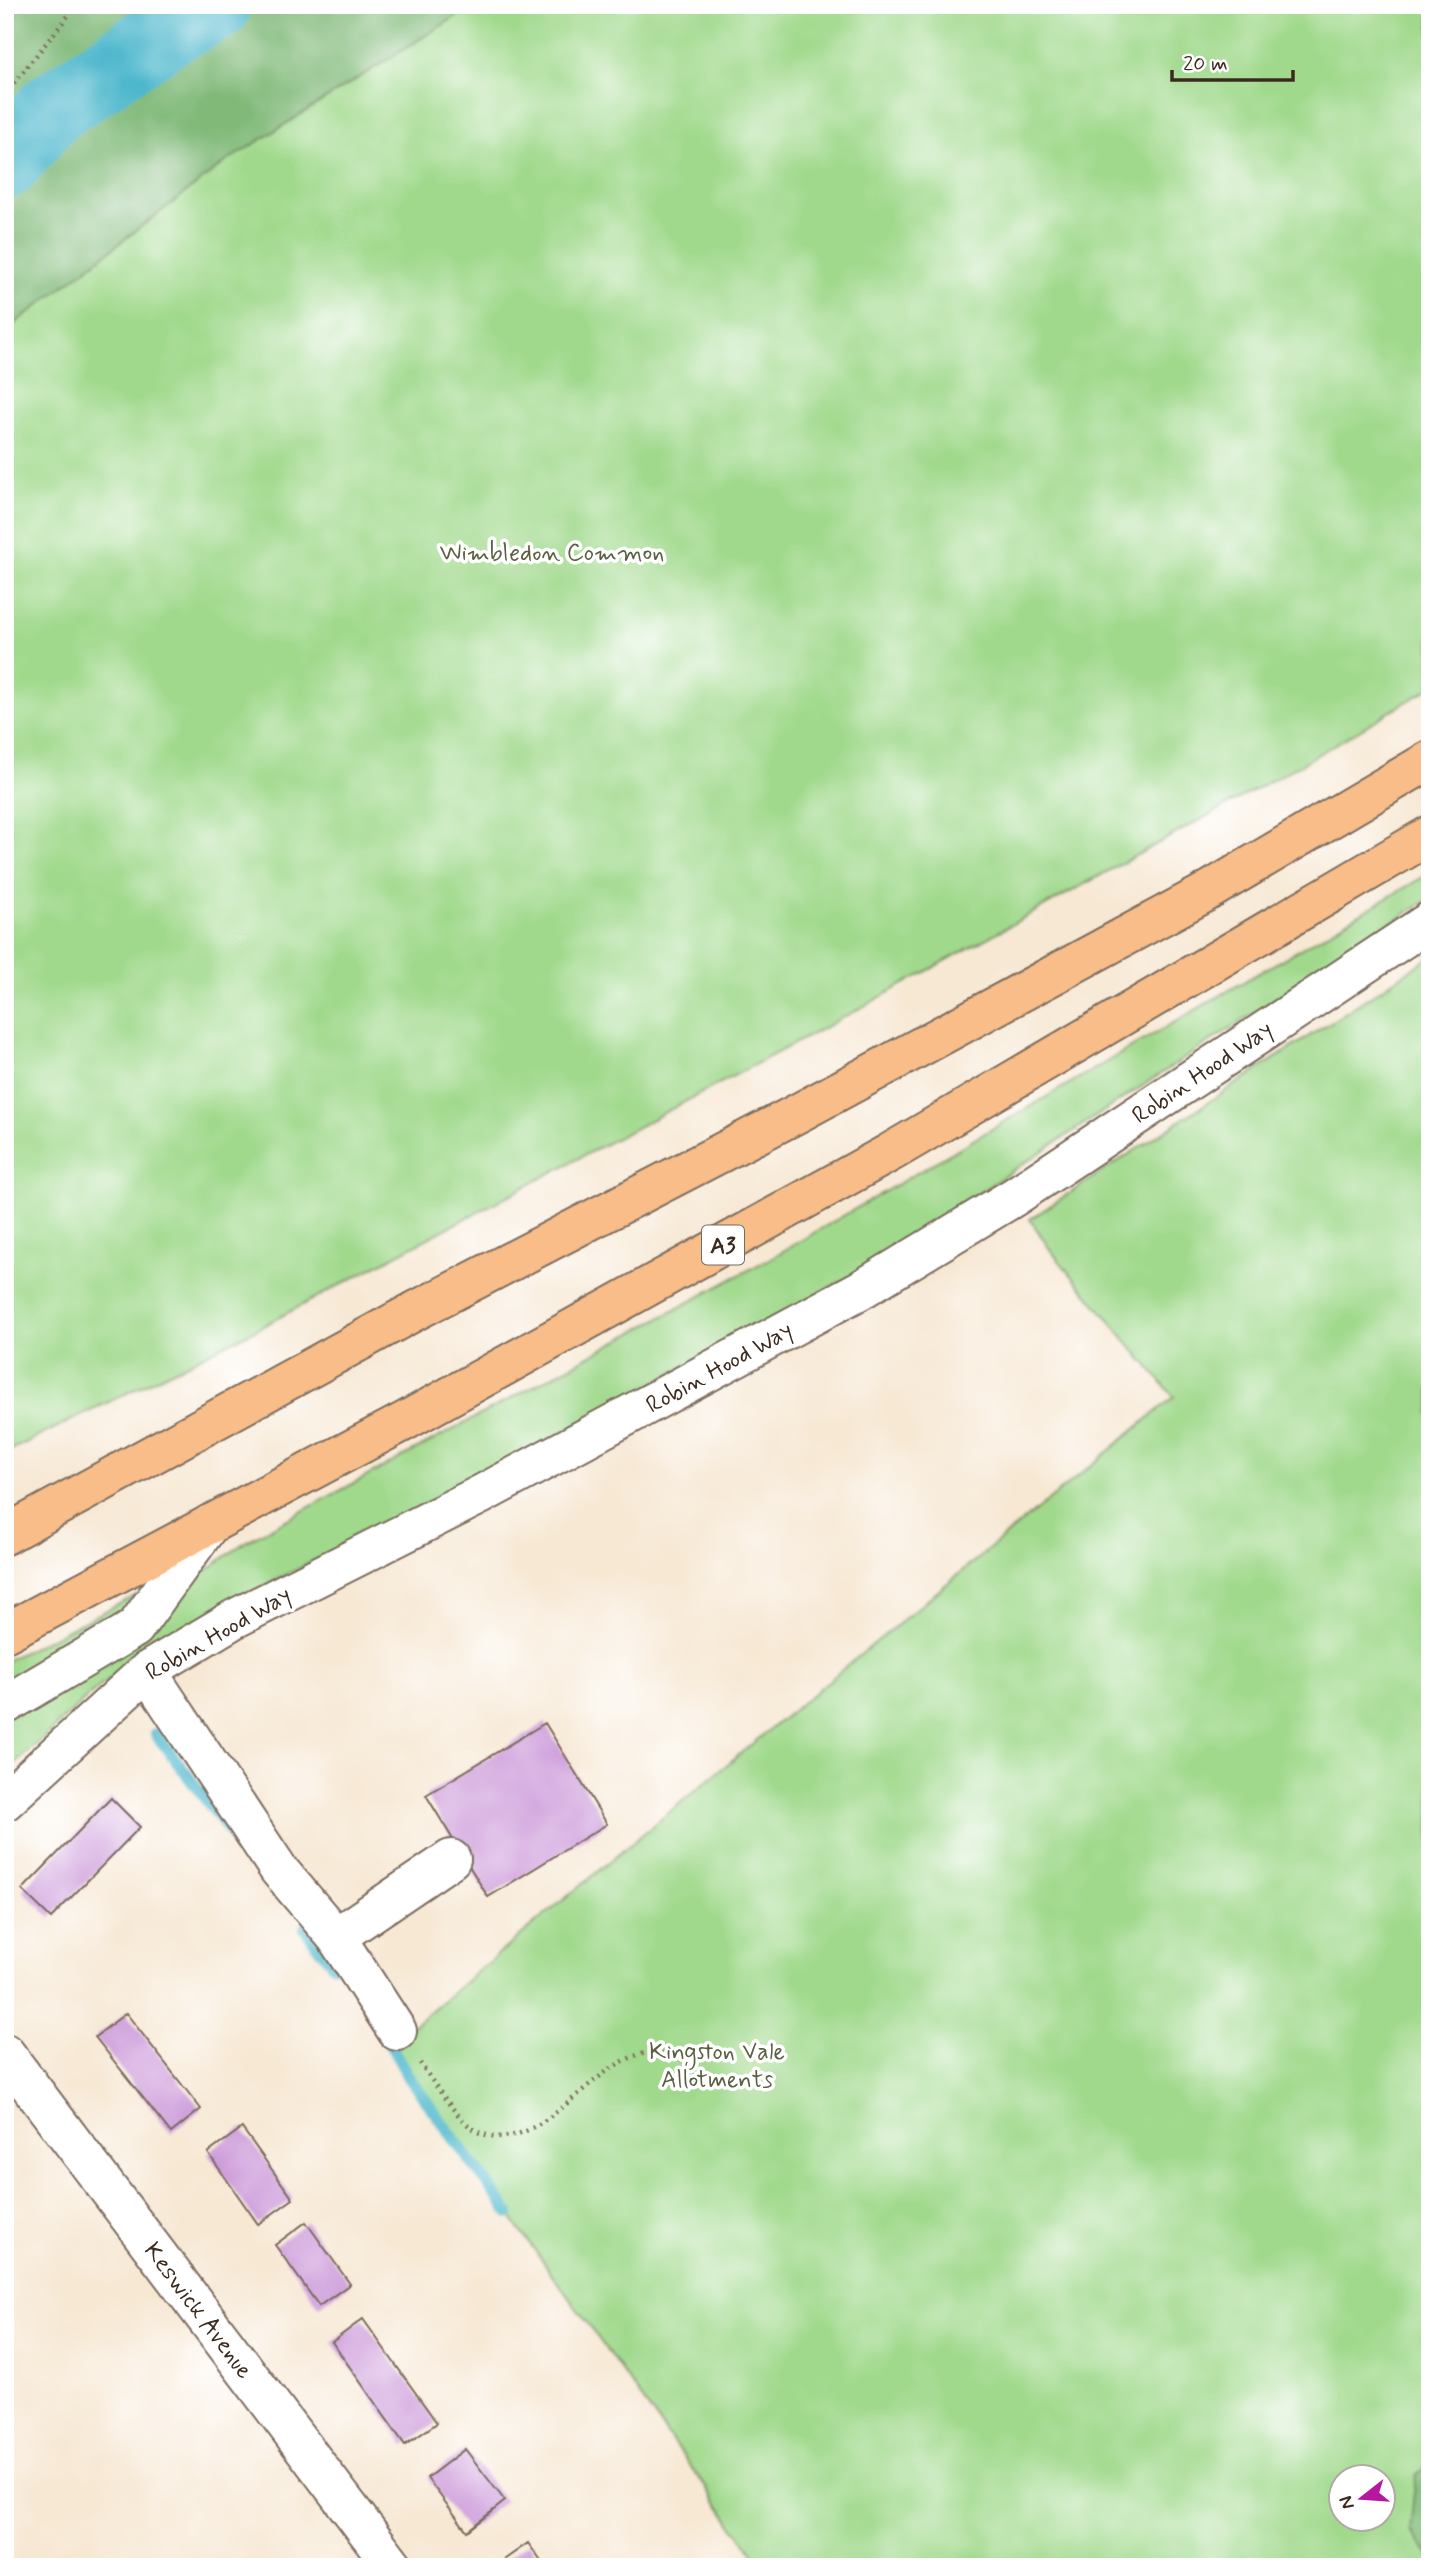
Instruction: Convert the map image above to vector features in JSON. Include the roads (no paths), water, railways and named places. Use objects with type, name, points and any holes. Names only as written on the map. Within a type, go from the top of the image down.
[{"type":"highway","points":[[5,1535],[415,1311],[800,1112],[1203,894],[1430,760]]},
{"type":"highway","name":"A3","points":[[5,1633],[405,1421],[891,1152],[1430,835]]},
{"type":"street","name":"Robin Hood Way","points":[[5,1801],[147,1671],[234,1619],[503,1483],[862,1289],[1014,1197],[1430,921]]},
{"type":"street","points":[[5,1704],[135,1628],[210,1524]]},
{"type":"street","points":[[147,1671],[279,1870],[336,1937],[397,2031]]},
{"type":"street","points":[[336,1937],[451,1859]]},
{"type":"street","name":"Keswick Avenue","points":[[5,2053],[394,2567]]},
{"type":"waterway","points":[[5,163],[51,109],[170,29],[216,5]]},
{"type":"waterway","points":[[156,1734],[241,1846]]},
{"type":"waterway","points":[[305,1929],[333,1965]]},
{"type":"waterway","points":[[385,2036],[410,2079],[509,2213]]},
{"type":"park label","name":"Wimbledon Common","points":[[552,552]]},
{"type":"park label","name":"Kingston Vale Allotments","points":[[717,2065]]}]
